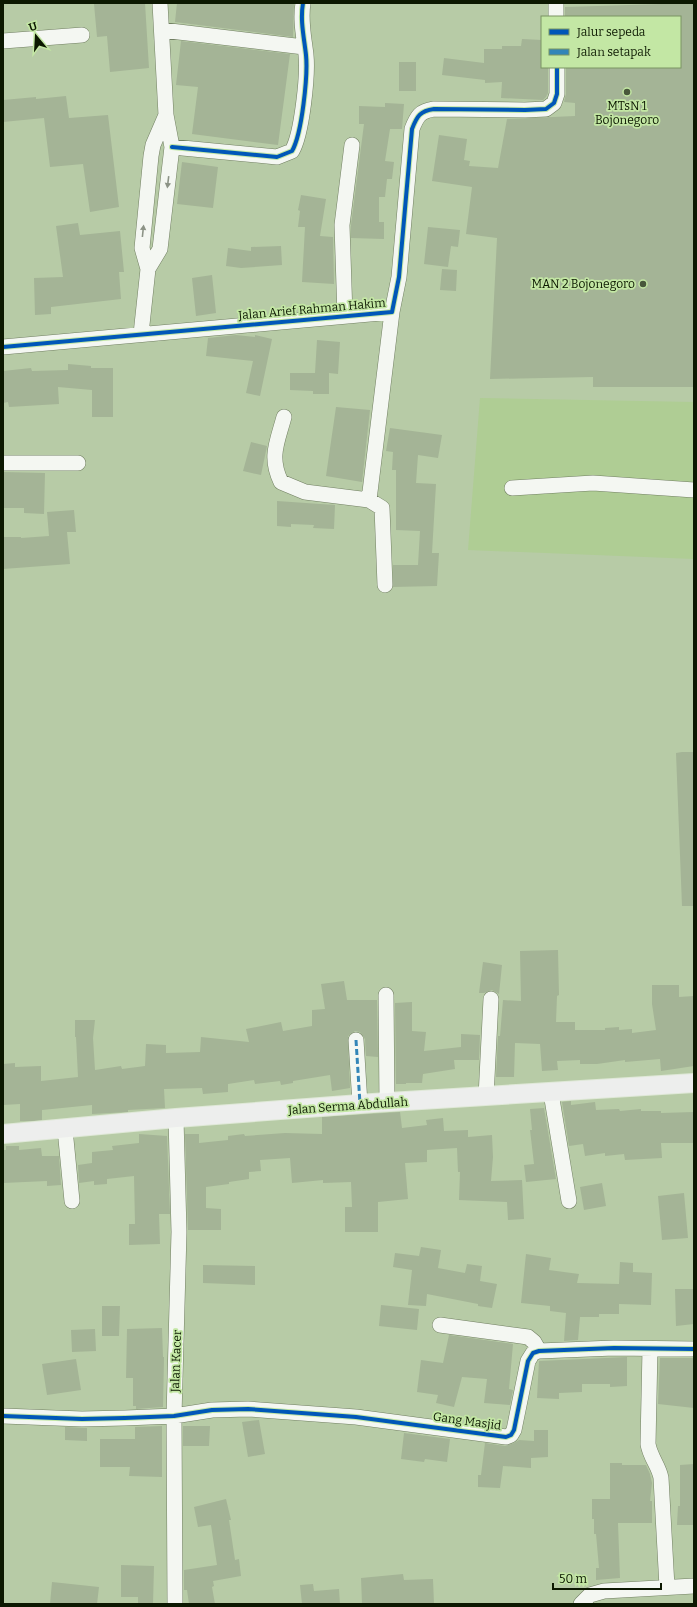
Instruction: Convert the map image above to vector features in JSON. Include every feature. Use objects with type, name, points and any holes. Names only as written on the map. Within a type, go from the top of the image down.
[{"type":"main road","name":"Jalan Serma Abdullah","points":[[3,1134],[176,1118],[387,1102],[694,1083]]},
{"type":"street","points":[[148,269],[160,249],[171,152],[166,116],[160,3]]},
{"type":"street","points":[[151,156],[171,152],[277,157],[292,151],[298,137],[305,83],[306,66],[302,33],[303,3]]},
{"type":"street","points":[[556,3],[556,16]]},
{"type":"street","points":[[162,30],[304,47]]},
{"type":"street","points":[[3,41],[82,35]]},
{"type":"street","name":"Jalan Arief Rahman Hakim","points":[[3,346],[392,312],[399,277],[412,129],[417,115],[425,110],[434,109],[546,109],[554,103],[557,94],[557,68]]},
{"type":"street","points":[[141,334],[148,269],[142,248],[151,156],[153,145],[166,116]]},
{"type":"street","points":[[345,316],[342,238],[352,145]]},
{"type":"street","points":[[369,500],[392,312]]},
{"type":"street","points":[[284,417],[273,458],[275,470],[281,482],[305,492],[369,500],[382,508],[384,516],[385,585]]},
{"type":"street","points":[[3,463],[78,463]]},
{"type":"street","points":[[512,488],[593,483],[694,490]]},
{"type":"street","points":[[386,994],[387,1102]]},
{"type":"street","points":[[486,1097],[491,999]]},
{"type":"street","points":[[356,1040],[360,1104]]},
{"type":"street","points":[[551,1093],[569,1201]]},
{"type":"street","name":"Jalan Kacer","points":[[175,1604],[174,1416],[179,1246],[176,1118]]},
{"type":"street","points":[[65,1129],[72,1201]]},
{"type":"street","points":[[440,1325],[528,1337],[534,1342],[539,1351],[694,1349]]},
{"type":"street","points":[[650,1349],[648,1444],[650,1454],[661,1478],[667,1587]]},
{"type":"street","name":"Gang Masjid","points":[[3,1416],[82,1419],[174,1416],[212,1410],[248,1409],[371,1419],[506,1437],[512,1435],[514,1430],[528,1361],[533,1353],[539,1351]]},
{"type":"street","points":[[581,1604],[590,1595],[604,1591],[694,1586]]},
{"type":"shaded area","points":[[480,398],[694,402],[694,559],[468,550]]},
{"type":"building","points":[[145,3],[149,68],[110,72],[107,36],[97,37],[94,4]]},
{"type":"building","points":[[177,3],[294,3],[293,37],[175,22]]},
{"type":"building","points":[[694,3],[694,387],[593,387],[593,377],[490,379],[497,238],[466,234],[472,187],[432,181],[439,135],[467,139],[464,160],[470,161],[469,166],[498,168],[507,119],[575,116],[575,103],[564,102],[566,94],[566,68],[681,68],[681,16],[565,16],[565,7]]},
{"type":"building","points":[[522,39],[541,40],[541,68],[548,68],[548,93],[543,100],[501,98],[502,82],[485,83],[485,80],[442,75],[444,58],[484,63],[484,49],[502,49],[502,46],[521,46]]},
{"type":"building","points":[[181,41],[290,54],[278,145],[192,134],[198,87],[176,85]]},
{"type":"building","points":[[399,62],[416,62],[416,91],[399,91]]},
{"type":"building","points":[[66,96],[69,118],[108,115],[119,207],[90,212],[83,164],[50,167],[44,118],[3,122],[3,100]]},
{"type":"building","points":[[385,103],[404,104],[402,129],[390,129],[385,161],[394,162],[392,179],[387,179],[385,197],[379,197],[379,222],[384,222],[384,239],[351,238],[351,225],[364,124],[359,124],[359,106],[385,107]]},
{"type":"building","points":[[182,162],[218,167],[213,208],[177,204]]},
{"type":"building","points":[[301,195],[326,199],[320,236],[333,237],[334,284],[302,282],[305,227],[298,227],[300,211],[298,210]]},
{"type":"building","points":[[78,223],[80,235],[120,231],[124,272],[119,272],[121,299],[51,307],[51,314],[35,315],[34,278],[63,277],[56,226]]},
{"type":"building","points":[[428,227],[460,230],[458,247],[451,246],[448,267],[424,264]]},
{"type":"building","points":[[281,246],[282,265],[241,268],[226,266],[228,248],[251,251],[251,247]]},
{"type":"building","points":[[442,269],[457,270],[456,291],[440,290]]},
{"type":"building","points":[[212,275],[216,313],[196,316],[192,278]]},
{"type":"building","points":[[236,335],[255,337],[255,335],[272,339],[260,396],[246,393],[253,361],[206,356],[208,338]]},
{"type":"building","points":[[317,340],[340,342],[338,374],[329,373],[329,394],[313,394],[313,391],[290,390],[290,373],[315,373]]},
{"type":"building","points":[[68,364],[91,366],[91,368],[113,368],[113,417],[92,417],[92,390],[58,387],[59,404],[9,407],[8,402],[3,403],[3,371],[31,368],[32,371],[68,370]]},
{"type":"building","points":[[336,407],[370,410],[362,482],[326,476]]},
{"type":"building","points":[[390,428],[442,435],[438,458],[418,455],[416,483],[436,484],[432,553],[439,553],[437,586],[393,587],[393,565],[418,565],[420,531],[396,530],[396,470],[392,470],[393,452],[386,451]]},
{"type":"building","points":[[251,442],[267,446],[261,475],[243,471]]},
{"type":"building","points":[[3,472],[45,473],[44,514],[24,513],[24,508],[3,508]]},
{"type":"building","points":[[277,501],[335,505],[334,529],[313,528],[314,525],[291,524],[291,527],[277,526]]},
{"type":"building","points":[[74,510],[76,532],[67,532],[70,564],[3,569],[3,537],[21,538],[49,536],[47,512]]},
{"type":"building","points":[[694,752],[694,906],[682,906],[676,753]]},
{"type":"building","points":[[558,950],[559,995],[557,996],[556,1022],[575,1022],[575,1030],[605,1030],[605,1028],[619,1027],[619,1030],[632,1029],[632,1033],[656,1030],[652,1004],[652,985],[679,985],[679,997],[694,996],[694,1066],[661,1071],[660,1059],[625,1062],[625,1060],[597,1064],[580,1064],[580,1060],[557,1061],[558,1070],[542,1071],[540,1044],[515,1043],[514,1077],[496,1077],[498,1036],[500,1036],[503,1000],[521,1001],[520,951]]},
{"type":"building","points":[[483,962],[502,965],[499,994],[492,990],[479,993]]},
{"type":"building","points":[[344,981],[347,1000],[377,1000],[378,1057],[366,1056],[365,1039],[360,1032],[355,1031],[348,1036],[350,1088],[332,1091],[330,1075],[293,1081],[293,1083],[281,1085],[280,1081],[255,1084],[254,1080],[228,1084],[228,1092],[203,1094],[202,1088],[164,1089],[165,1108],[92,1114],[92,1105],[42,1110],[42,1120],[32,1121],[20,1121],[20,1104],[3,1105],[3,1064],[15,1063],[15,1067],[41,1066],[41,1081],[78,1077],[75,1020],[95,1020],[93,1038],[95,1070],[121,1066],[122,1069],[145,1066],[146,1044],[166,1045],[166,1053],[200,1052],[201,1037],[249,1042],[246,1029],[281,1022],[283,1031],[312,1026],[312,1010],[325,1009],[321,984]]},
{"type":"building","points":[[412,1002],[412,1031],[426,1032],[424,1051],[461,1047],[461,1034],[480,1035],[479,1060],[454,1060],[455,1069],[423,1074],[422,1083],[396,1084],[395,1003]]},
{"type":"building","points":[[571,1101],[571,1105],[595,1102],[596,1110],[619,1109],[620,1111],[641,1109],[641,1111],[661,1111],[661,1113],[694,1112],[694,1143],[661,1143],[662,1158],[625,1160],[624,1154],[605,1156],[605,1153],[585,1156],[583,1144],[569,1146],[562,1102]]},
{"type":"building","points":[[544,1108],[556,1179],[526,1182],[524,1165],[534,1164],[530,1130],[532,1130],[530,1109]]},
{"type":"building","points":[[400,1112],[402,1128],[427,1125],[426,1120],[443,1118],[444,1131],[468,1130],[468,1137],[492,1135],[493,1157],[491,1181],[522,1180],[524,1219],[508,1220],[507,1202],[459,1200],[460,1172],[458,1172],[457,1148],[427,1150],[427,1162],[405,1163],[408,1199],[378,1202],[378,1232],[345,1232],[345,1207],[352,1207],[351,1182],[323,1183],[323,1180],[292,1183],[290,1158],[260,1160],[261,1171],[249,1172],[249,1179],[229,1182],[229,1184],[206,1187],[206,1208],[221,1209],[221,1230],[188,1230],[185,1134],[199,1134],[199,1143],[228,1140],[228,1136],[244,1134],[245,1136],[285,1133],[322,1134],[322,1117]]},
{"type":"building","points":[[139,1134],[167,1136],[170,1214],[159,1214],[160,1244],[129,1245],[129,1224],[135,1224],[134,1176],[107,1179],[107,1184],[94,1185],[94,1181],[79,1183],[78,1165],[92,1163],[92,1152],[113,1150],[112,1146],[139,1143]]},
{"type":"building","points":[[6,1146],[19,1146],[19,1150],[41,1148],[42,1156],[59,1156],[61,1185],[47,1186],[47,1181],[3,1183],[3,1150],[6,1150]]},
{"type":"building","points":[[602,1183],[606,1206],[584,1210],[580,1187]]},
{"type":"building","points":[[684,1193],[688,1238],[662,1240],[658,1196]]},
{"type":"building","points":[[421,1247],[441,1250],[438,1268],[465,1273],[467,1264],[482,1266],[480,1281],[497,1284],[492,1308],[427,1294],[426,1306],[408,1305],[412,1270],[393,1267],[395,1253],[419,1256]]},
{"type":"building","points":[[526,1254],[551,1258],[549,1270],[579,1274],[577,1283],[619,1284],[620,1262],[633,1263],[633,1272],[652,1273],[651,1305],[619,1304],[619,1314],[599,1314],[599,1317],[580,1317],[578,1340],[564,1341],[566,1313],[550,1311],[550,1306],[521,1303]]},
{"type":"building","points":[[203,1265],[255,1266],[255,1285],[203,1283]]},
{"type":"building","points":[[675,1289],[694,1289],[694,1324],[676,1326]]},
{"type":"building","points":[[381,1305],[419,1309],[417,1330],[379,1326]]},
{"type":"building","points":[[102,1306],[120,1306],[119,1336],[102,1336]]},
{"type":"building","points":[[162,1328],[164,1357],[163,1407],[136,1409],[136,1406],[133,1406],[133,1378],[126,1378],[127,1329]]},
{"type":"building","points":[[95,1329],[96,1351],[72,1352],[71,1330]]},
{"type":"building","points":[[449,1335],[513,1344],[509,1389],[513,1390],[510,1405],[484,1403],[487,1379],[462,1377],[454,1407],[436,1403],[438,1395],[417,1392],[421,1360],[443,1363]]},
{"type":"building","points":[[627,1357],[627,1386],[610,1387],[610,1384],[582,1384],[582,1392],[559,1393],[559,1399],[537,1398],[539,1361]]},
{"type":"building","points":[[660,1358],[694,1358],[694,1408],[658,1404]]},
{"type":"building","points":[[76,1359],[81,1390],[47,1395],[42,1364]]},
{"type":"building","points":[[259,1420],[265,1454],[248,1457],[242,1422]]},
{"type":"building","points":[[162,1426],[162,1477],[129,1476],[130,1467],[100,1467],[100,1439],[135,1439],[135,1427]]},
{"type":"building","points":[[183,1426],[210,1426],[209,1446],[183,1446]]},
{"type":"building","points":[[65,1427],[87,1428],[87,1441],[65,1440]]},
{"type":"building","points":[[534,1430],[548,1430],[548,1457],[531,1458],[531,1468],[503,1466],[500,1488],[478,1487],[478,1475],[481,1475],[485,1443],[505,1446],[519,1440],[534,1441]]},
{"type":"building","points":[[404,1433],[450,1439],[447,1462],[425,1459],[424,1462],[401,1459]]},
{"type":"building","points":[[610,1463],[622,1463],[622,1465],[646,1465],[652,1483],[650,1501],[652,1501],[652,1523],[618,1523],[620,1578],[596,1580],[596,1568],[599,1568],[596,1534],[594,1534],[594,1519],[592,1519],[592,1499],[610,1499]]},
{"type":"building","points":[[694,1464],[694,1525],[677,1525],[678,1506],[680,1506],[680,1465]]},
{"type":"building","points":[[226,1499],[231,1520],[229,1520],[235,1560],[239,1559],[241,1576],[213,1581],[214,1586],[212,1587],[215,1604],[189,1604],[187,1590],[184,1590],[184,1570],[217,1565],[211,1525],[198,1527],[194,1507]]},
{"type":"building","points":[[121,1565],[154,1566],[153,1604],[138,1604],[138,1597],[121,1597]]},
{"type":"building","points":[[403,1574],[404,1580],[433,1579],[434,1604],[362,1604],[361,1578]]},
{"type":"building","points":[[52,1582],[99,1587],[97,1604],[50,1604]]},
{"type":"building","points":[[313,1584],[314,1591],[339,1589],[340,1604],[302,1604],[300,1585]]},
{"type":"marked path","points":[[356,1040],[360,1104]]},
{"type":"cycle path","points":[[172,147],[277,157],[292,151],[299,132],[305,90],[306,55],[302,23],[303,3]]},
{"type":"cycle path","points":[[3,347],[392,312],[399,277],[412,129],[417,117],[425,111],[434,109],[546,109],[554,103],[557,94],[557,68]]},
{"type":"cycle path","points":[[3,1416],[82,1419],[125,1418],[174,1416],[212,1410],[248,1409],[356,1417],[506,1437],[511,1435],[514,1430],[528,1361],[533,1353],[539,1351],[614,1348],[694,1349]]},
{"type":"place","name":"MTsN 1 Bojonegoro","points":[[627,92]]},
{"type":"place","name":"MAN 2 Bojonegoro","points":[[643,284]]}]
